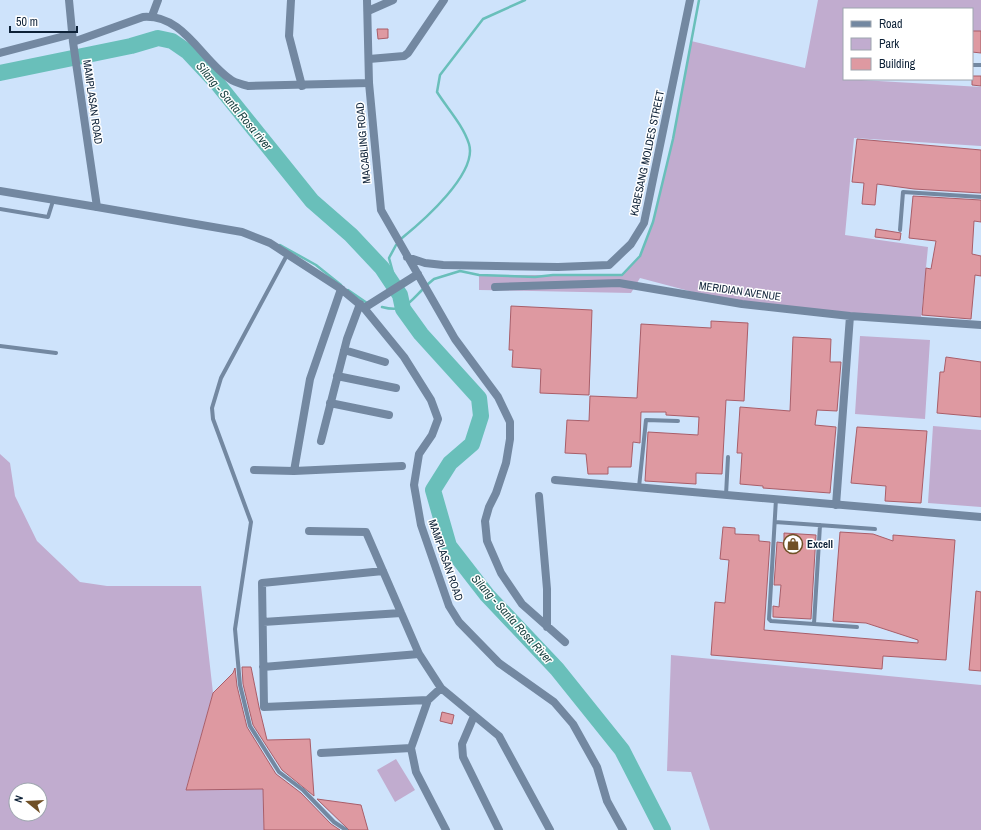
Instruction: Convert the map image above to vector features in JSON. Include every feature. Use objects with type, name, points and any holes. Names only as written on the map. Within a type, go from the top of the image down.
[{"type":"street","name":"MAMPLASAN ROAD","points":[[69,0],[72,38],[97,207]]},
{"type":"street","points":[[152,16],[158,0]]},
{"type":"street","points":[[291,0],[289,36],[302,86]]},
{"type":"street","name":"MACABLING ROAD","points":[[367,0],[369,83],[379,205],[407,257],[415,276],[455,339],[498,396],[510,422],[510,439],[506,463],[485,521],[487,541],[501,573],[522,604],[565,642]]},
{"type":"street","points":[[368,12],[393,0]]},
{"type":"street","points":[[369,59],[404,56],[408,53],[444,0]]},
{"type":"street","name":"KABESANG MOLDES STREET","points":[[407,257],[425,263],[443,265],[558,267],[609,265],[631,244],[644,223],[690,0]]},
{"type":"street","points":[[0,54],[72,38],[143,17],[152,16],[160,18],[175,26],[231,80],[248,86],[302,86],[369,83]]},
{"type":"street","points":[[0,191],[242,232],[270,243],[341,290],[362,306]]},
{"type":"street","points":[[321,441],[344,350],[362,306],[384,295],[415,276]]},
{"type":"street","name":"MERIDIAN AVENUE","points":[[495,287],[620,283],[742,304],[850,316],[981,325]]},
{"type":"street","points":[[294,471],[310,379],[341,290]]},
{"type":"street","name":"MAMPLASAN ROAD","points":[[362,306],[404,357],[431,400],[438,419],[432,435],[420,454],[414,485],[421,525],[449,606],[459,622],[499,663],[554,702],[574,724],[597,767],[607,800],[623,830]]},
{"type":"street","points":[[836,505],[850,316]]},
{"type":"street","points":[[344,350],[385,362]]},
{"type":"street","points":[[338,376],[396,388]]},
{"type":"street","points":[[330,403],[389,415]]},
{"type":"street","points":[[254,470],[294,471],[402,466]]},
{"type":"street","points":[[555,480],[981,517]]},
{"type":"street","points":[[539,496],[547,589],[547,627]]},
{"type":"street","points":[[309,532],[366,532],[419,654],[442,688],[499,736],[550,830]]},
{"type":"street","points":[[383,571],[262,583],[264,707],[428,700]]},
{"type":"street","points":[[263,622],[401,613]]},
{"type":"street","points":[[263,667],[419,654]]},
{"type":"street","points":[[442,688],[428,700],[411,748],[416,772],[446,830]]},
{"type":"street","points":[[474,716],[462,744],[463,757],[499,830]]},
{"type":"street","points":[[321,752],[411,748]]},
{"type":"lane","points":[[900,230],[903,192],[981,197]]},
{"type":"lane","points":[[0,209],[48,217],[53,201]]},
{"type":"lane","points":[[287,255],[220,378],[212,408],[213,419],[251,522],[235,629],[240,685],[250,726],[279,772],[303,790],[334,822],[346,830]]},
{"type":"lane","points":[[0,346],[56,353]]},
{"type":"lane","points":[[639,488],[646,420],[678,421]]},
{"type":"lane","points":[[726,495],[728,457]]},
{"type":"lane","points":[[776,499],[769,619],[771,621],[857,627]]},
{"type":"lane","points":[[775,522],[875,528]]},
{"type":"lane","points":[[814,624],[820,525]]},
{"type":"green space","points":[[818,0],[981,0],[981,31],[973,31],[973,8],[843,8],[843,80],[981,87],[981,146],[854,138],[845,235],[928,247],[921,319],[742,305],[640,278],[631,293],[479,290],[479,275],[622,275],[640,256],[653,222],[673,139],[691,41],[805,68]]},
{"type":"green space","points":[[860,336],[930,340],[925,419],[855,414]]},
{"type":"green space","points":[[933,426],[981,430],[981,507],[928,503]]},
{"type":"green space","points":[[0,454],[10,463],[15,496],[37,541],[80,582],[107,586],[201,586],[213,693],[186,789],[263,789],[264,830],[0,830]]},
{"type":"green space","points":[[671,655],[981,685],[981,830],[710,830],[691,772],[667,771]]},
{"type":"green space","points":[[396,759],[415,790],[395,802],[377,770]]},
{"type":"building","points":[[377,29],[388,29],[388,38],[378,39]]},
{"type":"building","points":[[973,31],[981,31],[981,53],[973,52]]},
{"type":"building","points":[[973,76],[981,76],[981,86],[972,85]]},
{"type":"building","points":[[857,139],[981,150],[981,193],[914,189],[877,184],[875,205],[862,204],[864,183],[852,182]]},
{"type":"building","points":[[913,196],[981,200],[981,222],[974,221],[972,254],[981,256],[981,276],[975,275],[971,319],[922,315],[926,268],[931,269],[936,241],[909,238]]},
{"type":"building","points":[[876,229],[901,233],[900,240],[875,237]]},
{"type":"building","points":[[511,306],[592,310],[589,395],[540,393],[541,369],[512,367],[513,350],[509,350]]},
{"type":"building","points":[[711,321],[748,323],[744,401],[726,400],[722,474],[696,473],[696,484],[645,481],[648,432],[698,435],[699,417],[666,415],[666,412],[641,412],[640,443],[633,442],[631,467],[608,467],[608,474],[588,474],[586,454],[565,453],[567,420],[589,421],[590,396],[637,398],[641,324],[711,328]]},
{"type":"building","points":[[793,337],[831,339],[830,362],[841,362],[837,411],[817,410],[815,425],[836,427],[830,493],[763,488],[763,486],[740,484],[742,453],[737,453],[740,407],[790,411]]},
{"type":"building","points":[[946,357],[981,362],[981,417],[937,413],[940,372],[944,372]]},
{"type":"building","points":[[857,427],[927,431],[921,503],[885,501],[886,486],[851,483]]},
{"type":"building","points":[[723,527],[735,528],[735,534],[759,535],[759,541],[770,542],[764,630],[918,643],[918,640],[866,623],[833,621],[840,532],[873,534],[893,541],[893,535],[955,540],[946,660],[883,656],[882,669],[711,655],[715,602],[725,603],[729,560],[720,559]]},
{"type":"building","points":[[784,533],[816,535],[811,619],[773,617],[773,606],[779,607],[781,585],[774,585],[777,542],[784,543]]},
{"type":"building","points":[[976,591],[981,592],[981,671],[969,670]]},
{"type":"building","points":[[242,667],[251,667],[267,740],[310,739],[314,796],[282,770],[253,725],[243,684]]},
{"type":"building","points":[[235,668],[237,686],[247,727],[276,774],[301,793],[331,824],[340,830],[264,830],[263,789],[186,790],[213,693],[233,673]]},
{"type":"building","points":[[442,712],[454,715],[452,724],[440,721]]},
{"type":"building","points":[[317,799],[361,805],[368,830],[349,830]]},
{"type":"waterway","points":[[402,238],[447,196],[465,169],[470,156],[469,144],[463,130],[437,92],[440,75],[483,19],[525,0]]},
{"type":"waterway","points":[[428,284],[434,279],[460,271],[479,275],[535,277],[553,275],[622,275],[640,256],[653,222],[673,139],[699,0]]},
{"type":"waterway","name":"Silang - Santa Rosa River","points":[[0,73],[131,46],[158,38],[172,41],[188,52],[217,83],[312,201],[351,235],[382,268],[400,295],[403,309],[421,334],[479,398],[481,416],[472,444],[450,463],[433,490],[449,546],[487,595],[557,669],[622,750],[663,830]]},
{"type":"waterway","points":[[280,245],[316,265],[341,285]]},
{"type":"waterway","points":[[396,245],[389,258],[403,309]]},
{"type":"waterway","name":"Silang - Santa Rosa river","points":[[382,307],[389,309],[401,308],[409,303],[423,289]]},
{"type":"waterway","points":[[348,290],[367,303]]},
{"type":"place","name":"Excell","points":[[793,544]]}]
